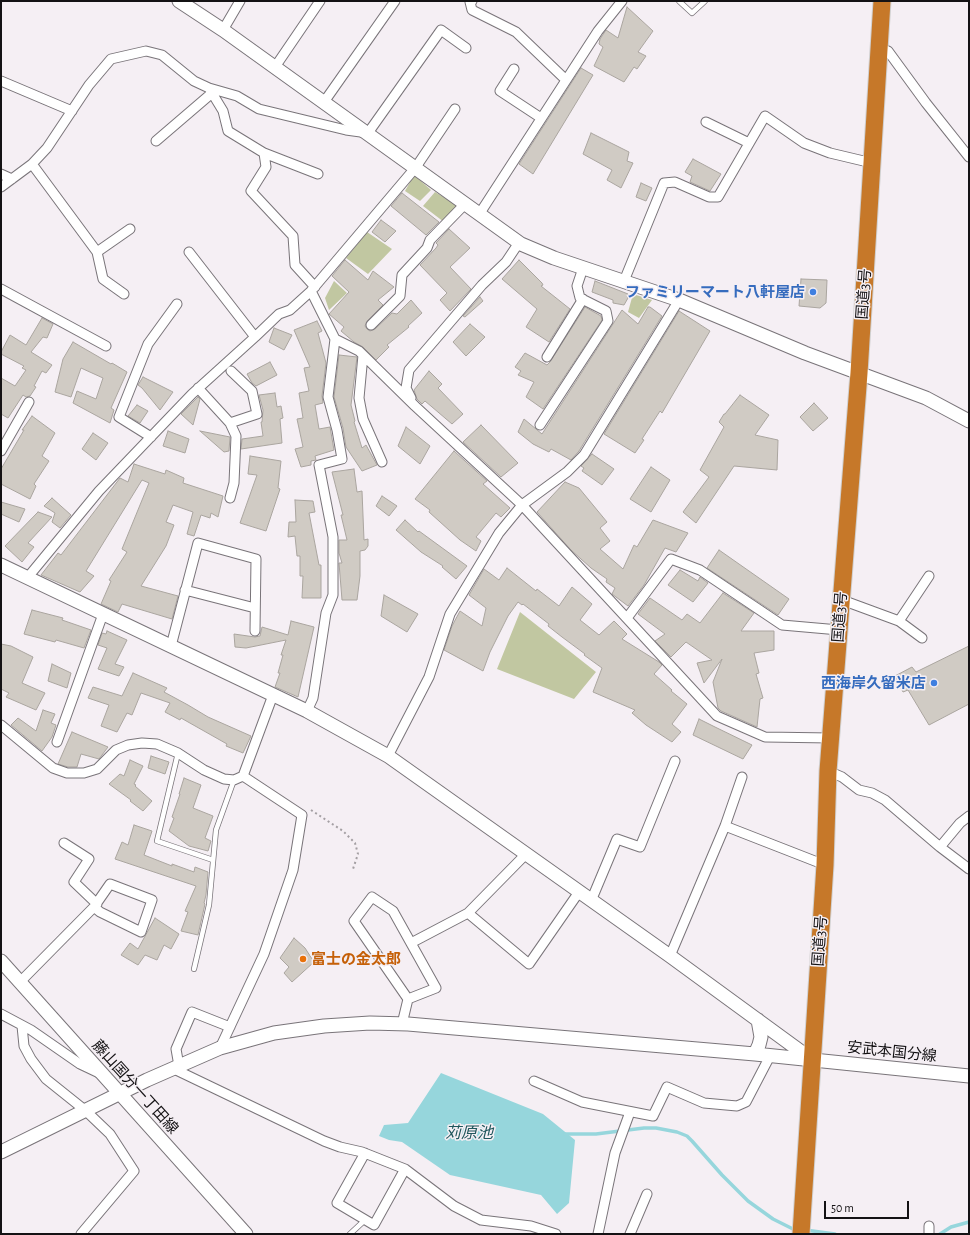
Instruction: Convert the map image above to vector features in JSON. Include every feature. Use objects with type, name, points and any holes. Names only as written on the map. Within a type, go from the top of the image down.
[{"type":"highway","name":"国道3号","points":[[801,1234],[825,865],[828,771],[859,373],[882,1]]},
{"type":"street","points":[[180,1],[416,167],[521,244],[554,258],[679,300],[805,353],[926,398],[968,418]]},
{"type":"street","points":[[223,30],[240,1]]},
{"type":"street","points":[[275,67],[320,1]]},
{"type":"street","points":[[324,102],[395,1]]},
{"type":"street","points":[[472,1],[470,2],[472,10],[516,32],[566,80]]},
{"type":"street","points":[[480,213],[598,31],[622,1]]},
{"type":"street","points":[[368,133],[441,30],[466,48]]},
{"type":"street","points":[[880,47],[888,51],[926,103],[969,157]]},
{"type":"street","points":[[1,187],[32,164],[47,148],[89,85],[111,59],[127,54],[146,51],[162,56],[194,81],[210,90],[237,96],[259,109],[346,130],[368,133]]},
{"type":"street","points":[[514,69],[500,92],[541,118]]},
{"type":"street","points":[[1,81],[72,111]]},
{"type":"street","points":[[156,141],[210,90]]},
{"type":"street","points":[[210,90],[223,111],[228,131],[264,153],[318,174]]},
{"type":"street","points":[[28,577],[99,491],[198,388],[255,338],[279,314],[290,310],[313,289],[416,167],[455,109]]},
{"type":"street","points":[[624,281],[664,183],[675,182],[709,197],[718,197],[765,116],[804,143],[830,153],[872,163]]},
{"type":"street","points":[[706,122],[749,143]]},
{"type":"street","points":[[264,153],[266,167],[251,191],[293,236],[295,265],[313,289],[335,339],[328,397],[337,430],[342,460],[319,465],[333,537],[333,595],[326,613],[313,698],[307,710]]},
{"type":"street","points":[[32,164],[97,252],[104,279],[124,294]]},
{"type":"street","points":[[1,174],[12,179]]},
{"type":"street","points":[[371,325],[400,296],[402,275],[427,248],[430,240],[466,203]]},
{"type":"street","points":[[97,252],[130,229]]},
{"type":"street","points":[[415,406],[406,388],[409,370],[482,285],[506,262],[518,244],[521,244]]},
{"type":"street","points":[[189,252],[255,338]]},
{"type":"street","points":[[540,425],[608,321],[606,311],[580,298],[577,286],[583,268]]},
{"type":"street","points":[[1,289],[106,346]]},
{"type":"street","points":[[547,357],[583,299]]},
{"type":"street","points":[[388,756],[430,677],[450,614],[499,533],[522,504],[567,472],[584,455],[679,300]]},
{"type":"street","points":[[151,437],[119,417],[148,344],[177,304]]},
{"type":"street","points":[[335,339],[359,351],[415,406],[522,504],[717,716],[765,737],[831,738]]},
{"type":"street","points":[[363,355],[359,398],[363,419],[382,462]]},
{"type":"street","points":[[230,423],[257,414],[252,391],[231,371]]},
{"type":"street","points":[[198,388],[230,423],[236,436],[234,483],[230,498]]},
{"type":"street","points":[[1,451],[29,402]]},
{"type":"street","points":[[170,646],[198,543],[256,560],[255,631]]},
{"type":"street","points":[[627,618],[671,559],[700,570],[782,625],[839,630]]},
{"type":"street","points":[[1,565],[307,710],[388,756],[670,956],[812,1060]]},
{"type":"street","points":[[899,621],[929,576]]},
{"type":"street","points":[[185,590],[255,608]]},
{"type":"street","points":[[842,600],[899,621],[922,638]]},
{"type":"street","points":[[57,742],[103,614]]},
{"type":"street","points":[[1,725],[53,768],[67,773],[84,773],[97,768],[116,750],[128,745],[142,743],[157,744],[178,753],[204,770],[224,779],[234,780],[243,776],[273,695]]},
{"type":"street","points":[[591,901],[617,839],[640,847],[675,761]]},
{"type":"street","points":[[828,771],[842,777],[860,790],[872,793],[885,800],[940,847],[969,869]]},
{"type":"street","points":[[220,1048],[264,954],[293,870],[302,815],[243,776]]},
{"type":"street","points":[[670,956],[725,826],[742,777]]},
{"type":"street","points":[[940,847],[960,823],[969,816]]},
{"type":"street","points":[[725,826],[825,865]]},
{"type":"street","points":[[20,982],[95,906],[110,884],[152,900],[141,932],[100,912],[95,906],[74,882],[89,859],[64,843]]},
{"type":"street","points":[[411,943],[468,913],[526,854]]},
{"type":"street","points":[[468,913],[529,964],[579,892]]},
{"type":"street","points":[[402,1024],[408,999],[354,921],[372,897],[393,911],[436,988],[408,999]]},
{"type":"street","name":"藤山国分一丁田線","points":[[1,961],[246,1234]]},
{"type":"street","points":[[230,1027],[192,1012],[176,1049],[177,1067],[324,1141],[340,1147],[365,1153],[405,1169],[454,1206],[482,1220],[531,1226],[556,1234]]},
{"type":"street","points":[[1,1014],[80,1064],[104,1076]]},
{"type":"street","points":[[755,1054],[761,1037],[758,1020]]},
{"type":"street","name":"安武本国分線","points":[[1,1152],[120,1094],[220,1048],[274,1033],[324,1026],[370,1023],[402,1024],[755,1054],[969,1076]]},
{"type":"street","points":[[22,1026],[24,1046],[31,1059],[46,1079],[86,1111],[110,1134],[134,1171],[81,1234]]},
{"type":"street","points":[[534,1081],[582,1102],[653,1116],[667,1087],[704,1103],[737,1106],[746,1102],[770,1056]]},
{"type":"street","points":[[598,1234],[615,1152],[630,1112]]},
{"type":"street","points":[[365,1153],[337,1203],[374,1225],[405,1169]]},
{"type":"street","points":[[630,1234],[647,1194]]},
{"type":"lane","points":[[679,1],[692,13],[705,1]]},
{"type":"lane","points":[[178,753],[157,841],[213,860]]},
{"type":"lane","points":[[194,968],[209,904],[216,830],[234,780]]},
{"type":"lane","points":[[350,1234],[365,1220]]},
{"type":"green space","points":[[414,175],[431,190],[420,201],[405,191]]},
{"type":"green space","points":[[435,192],[459,206],[444,222],[423,206]]},
{"type":"green space","points":[[367,232],[392,249],[368,274],[346,258]]},
{"type":"green space","points":[[334,281],[347,293],[329,310],[325,298]]},
{"type":"green space","points":[[633,294],[652,300],[639,318],[628,312]]},
{"type":"green space","points":[[520,612],[596,672],[574,699],[497,669]]},
{"type":"water","name":"苅原池","points":[[441,1073],[543,1114],[575,1140],[569,1203],[557,1214],[541,1195],[450,1175],[402,1142],[389,1140],[379,1136],[384,1125],[408,1123]]},
{"type":"building","points":[[627,7],[653,31],[638,52],[646,56],[637,69],[634,67],[624,82],[594,66],[603,47],[599,44],[600,39],[606,30],[618,38]]},
{"type":"building","points":[[581,68],[593,75],[533,174],[519,164]]},
{"type":"building","points":[[591,133],[629,152],[627,161],[633,163],[621,188],[607,180],[612,170],[583,154]]},
{"type":"building","points":[[693,159],[721,174],[710,191],[690,182],[692,176],[685,172]]},
{"type":"building","points":[[641,183],[652,188],[646,201],[636,197]]},
{"type":"building","points":[[402,193],[439,222],[426,235],[391,206]]},
{"type":"building","points":[[381,220],[396,231],[385,242],[372,232]]},
{"type":"building","points":[[449,229],[470,248],[450,267],[471,289],[450,311],[440,300],[447,293],[420,265],[436,248],[438,245],[436,243]]},
{"type":"building","points":[[345,260],[368,280],[373,271],[394,287],[378,300],[383,305],[367,321],[365,326],[367,329],[370,331],[375,329],[392,313],[397,314],[411,300],[422,313],[408,326],[409,327],[387,345],[389,347],[376,360],[363,347],[354,342],[341,331],[344,327],[329,314],[349,292],[332,276]]},
{"type":"building","points":[[519,260],[542,283],[543,285],[541,286],[570,309],[549,342],[526,327],[537,309],[502,279]]},
{"type":"building","name":"ファミリーマート八軒屋店","points":[[801,279],[827,280],[826,303],[820,308],[799,306]]},
{"type":"building","points":[[595,281],[628,294],[628,298],[624,305],[613,303],[613,300],[592,292]]},
{"type":"building","points":[[480,297],[483,301],[465,317],[463,316]]},
{"type":"building","points":[[585,307],[601,316],[602,320],[543,409],[526,397],[534,382],[518,375],[521,371],[515,367],[525,353],[547,365]]},
{"type":"building","points":[[648,307],[662,316],[579,451],[571,460],[551,449],[549,452],[533,444],[518,432],[524,419],[542,434],[622,310],[638,324]]},
{"type":"building","points":[[679,311],[710,331],[662,413],[660,411],[635,453],[604,434]]},
{"type":"building","points":[[42,318],[53,324],[47,338],[43,337],[31,352],[52,365],[46,373],[42,371],[34,386],[36,387],[30,396],[26,397],[23,395],[8,418],[1,414],[1,378],[15,386],[26,370],[22,368],[24,366],[1,354],[1,352],[10,335],[26,345]]},
{"type":"building","points":[[317,321],[322,331],[318,333],[326,363],[322,396],[323,403],[315,405],[319,429],[330,427],[334,450],[315,456],[316,460],[311,461],[311,465],[301,467],[295,449],[303,447],[297,419],[303,418],[299,393],[309,391],[304,368],[310,367],[294,330]]},
{"type":"building","points":[[470,324],[485,337],[466,356],[453,342]]},
{"type":"building","points":[[274,328],[292,335],[284,350],[269,342]]},
{"type":"building","points":[[73,342],[127,372],[111,408],[114,410],[110,423],[73,403],[77,391],[96,399],[103,378],[81,368],[71,397],[55,392],[63,359]]},
{"type":"building","points":[[339,355],[357,357],[351,405],[354,422],[362,448],[366,445],[377,465],[362,471],[346,447],[343,428],[334,397]]},
{"type":"building","points":[[270,362],[277,375],[256,386],[252,383],[247,374]]},
{"type":"building","points":[[429,371],[442,384],[438,388],[463,414],[452,424],[425,401],[422,404],[417,399],[414,390]]},
{"type":"building","points":[[143,377],[173,392],[160,410],[138,385]]},
{"type":"building","points":[[275,393],[277,407],[281,406],[283,418],[280,419],[282,443],[241,449],[242,439],[263,436],[261,422],[263,410],[259,395]]},
{"type":"building","points":[[740,395],[769,415],[755,435],[778,440],[777,470],[734,466],[696,523],[683,512],[709,477],[700,470],[724,427],[719,422]]},
{"type":"building","points":[[198,397],[200,399],[193,425],[181,414]]},
{"type":"building","points":[[814,403],[828,418],[813,431],[800,417]]},
{"type":"building","points":[[137,405],[148,411],[140,423],[128,416]]},
{"type":"building","points":[[32,416],[55,433],[42,456],[49,461],[34,484],[36,486],[30,499],[1,484],[1,469],[24,430],[22,430]]},
{"type":"building","points":[[481,425],[518,463],[501,477],[463,442]]},
{"type":"building","points":[[406,427],[430,446],[420,464],[398,446]]},
{"type":"building","points":[[168,431],[189,439],[185,453],[163,446]]},
{"type":"building","points":[[200,431],[230,437],[229,451],[224,452]]},
{"type":"building","points":[[93,433],[108,443],[96,460],[82,449]]},
{"type":"building","points":[[454,451],[487,481],[483,484],[510,508],[501,517],[496,513],[476,537],[481,541],[476,551],[460,540],[429,512],[430,510],[415,499]]},
{"type":"building","points":[[592,454],[614,469],[602,485],[582,471],[584,468],[581,466]]},
{"type":"building","points":[[250,456],[281,461],[278,488],[280,489],[266,531],[240,523],[257,475],[248,474]]},
{"type":"building","points":[[134,464],[165,474],[166,470],[184,478],[183,483],[223,496],[218,517],[211,513],[210,518],[201,515],[194,536],[187,534],[193,512],[173,505],[166,522],[174,525],[166,546],[141,586],[178,596],[172,619],[122,604],[118,612],[101,604],[111,581],[109,580],[127,552],[122,549],[149,483],[142,480],[86,571],[94,576],[80,592],[41,575],[58,553],[61,555],[120,478],[128,482]]},
{"type":"building","points":[[651,467],[670,480],[651,512],[630,499]]},
{"type":"building","points":[[354,469],[357,492],[362,491],[364,540],[368,539],[368,546],[365,550],[360,551],[360,576],[357,600],[342,600],[339,563],[342,563],[339,553],[339,540],[347,540],[341,515],[343,515],[332,472]]},
{"type":"building","points":[[565,482],[579,488],[607,522],[600,528],[610,541],[600,549],[623,569],[634,545],[637,547],[653,520],[688,533],[676,552],[665,548],[644,585],[628,606],[612,594],[615,588],[606,582],[607,579],[591,568],[571,550],[537,512]]},
{"type":"building","points":[[382,496],[397,506],[389,516],[376,506]]},
{"type":"building","points":[[52,498],[71,515],[60,528],[52,522],[55,513],[44,506]]},
{"type":"building","points":[[295,500],[313,501],[315,512],[309,513],[319,565],[321,565],[321,598],[302,598],[303,576],[300,576],[300,556],[297,556],[295,536],[288,537],[289,522],[296,522]]},
{"type":"building","points":[[1,502],[25,509],[19,522],[1,514]]},
{"type":"building","points":[[38,512],[52,517],[28,543],[34,547],[22,562],[5,546]]},
{"type":"building","points":[[405,520],[418,532],[419,531],[467,566],[456,579],[442,567],[443,566],[421,552],[396,530]]},
{"type":"building","points":[[719,550],[789,599],[778,615],[707,568]]},
{"type":"building","points":[[507,568],[536,591],[537,589],[559,606],[572,587],[592,604],[580,620],[599,635],[614,621],[627,634],[622,639],[662,665],[654,674],[687,704],[672,724],[681,732],[672,742],[646,725],[632,713],[635,710],[593,692],[602,668],[548,626],[549,624],[523,604],[522,605],[518,602],[508,616],[490,652],[483,671],[444,650],[452,626],[460,611],[482,626],[486,608],[469,595],[484,569],[499,580]]},
{"type":"building","points":[[680,570],[698,581],[700,577],[708,583],[693,602],[668,585]]},
{"type":"building","points":[[723,593],[754,613],[741,631],[774,631],[774,650],[754,653],[759,673],[756,674],[763,698],[760,699],[757,727],[721,711],[718,708],[713,682],[722,659],[704,683],[697,663],[712,660],[686,642],[671,657],[655,641],[665,634],[638,614],[650,598],[682,620],[687,614],[700,623]]},
{"type":"building","points":[[384,595],[418,614],[407,632],[381,616]]},
{"type":"building","points":[[32,610],[63,618],[62,620],[91,630],[84,648],[56,640],[55,642],[24,634]]},
{"type":"building","points":[[291,621],[314,627],[298,697],[275,687],[280,673],[278,673],[283,655],[281,655],[286,640],[246,648],[235,647],[234,634],[255,637],[260,636],[262,627],[288,635]]},
{"type":"building","points":[[107,631],[127,640],[115,664],[124,667],[119,676],[98,669],[107,648],[98,645],[102,633],[106,634]]},
{"type":"building","points":[[1,644],[11,646],[33,657],[22,683],[45,693],[36,710],[6,697],[9,693],[1,689]]},
{"type":"building","name":"西海岸久留米店","points":[[969,646],[969,704],[929,725],[908,690],[903,692],[895,676],[912,667],[916,672]]},
{"type":"building","points":[[52,664],[71,673],[67,688],[48,681]]},
{"type":"building","points":[[133,673],[167,688],[164,692],[208,717],[251,736],[243,753],[226,746],[227,744],[181,718],[180,720],[165,712],[170,703],[141,693],[132,715],[127,713],[117,732],[101,726],[109,705],[88,698],[93,687],[122,696]]},
{"type":"building","points":[[43,710],[55,714],[51,723],[56,725],[52,737],[42,751],[11,725],[18,718],[36,731]]},
{"type":"building","points":[[699,719],[752,745],[743,759],[693,735]]},
{"type":"building","points":[[72,732],[108,747],[99,759],[81,754],[77,767],[68,767],[58,764]]},
{"type":"building","points":[[151,756],[169,762],[165,774],[148,768]]},
{"type":"building","points":[[130,760],[143,766],[134,784],[152,801],[143,811],[109,784],[120,774],[124,776]]},
{"type":"building","points":[[184,778],[201,785],[193,808],[213,816],[205,838],[211,841],[208,851],[189,846],[169,831],[174,818],[172,817]]},
{"type":"building","points":[[134,825],[152,831],[144,855],[172,866],[172,864],[194,872],[195,867],[208,872],[205,904],[198,935],[181,931],[188,912],[185,911],[196,886],[115,859],[122,842],[128,845]]},
{"type":"building","points":[[155,918],[179,934],[171,949],[164,945],[157,960],[145,955],[138,965],[121,955],[130,943],[138,949]]},
{"type":"building","name":"富士の金太郎","points":[[294,938],[305,948],[314,962],[292,982],[284,973],[289,967],[280,958]]},
{"type":"waterway","points":[[565,1134],[596,1134],[656,1128],[677,1132],[687,1136],[748,1201],[773,1219],[793,1229],[797,1229]]},
{"type":"waterway","points":[[940,1234],[951,1227],[969,1222]]},
{"type":"waterway","points":[[805,1230],[835,1234]]},
{"type":"place","name":"ファミリーマート八軒屋店","points":[[813,292]]},
{"type":"place","name":"西海岸久留米店","points":[[934,683]]},
{"type":"place","name":"富士の金太郎","points":[[303,959]]}]
